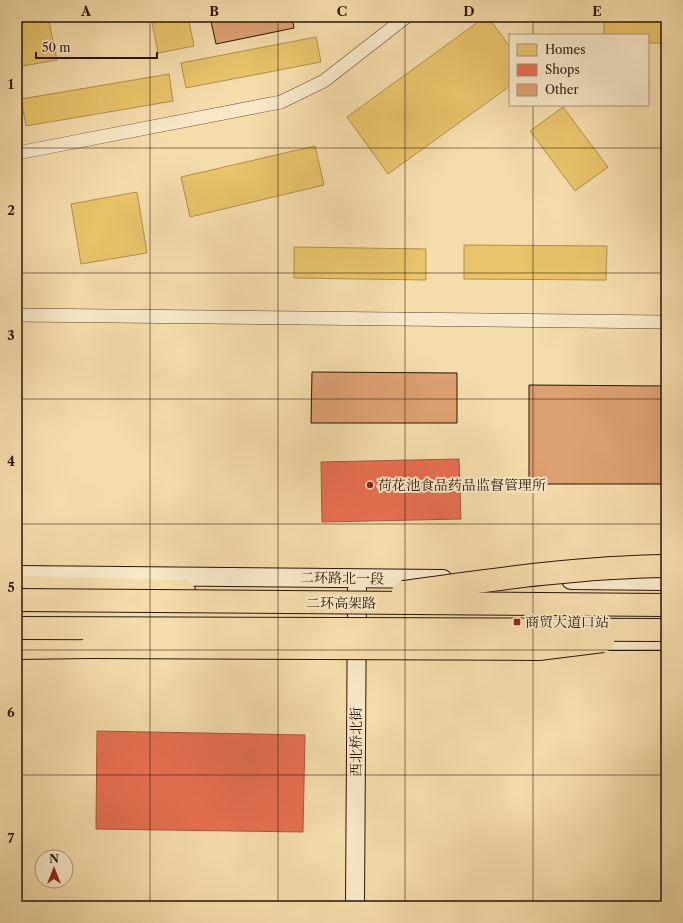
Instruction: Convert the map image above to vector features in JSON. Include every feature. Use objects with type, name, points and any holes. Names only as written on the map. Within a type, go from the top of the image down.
[{"type":"highway","points":[[17,587],[223,592],[331,603],[520,576],[637,566],[666,566]]},
{"type":"highway","name":"二环高架路","points":[[17,600],[666,605]]},
{"type":"highway","name":"二环高架路","points":[[17,628],[666,630]]},
{"type":"highway","points":[[17,648],[539,649],[666,634]]},
{"type":"main road","name":"二环路北一段","points":[[17,575],[666,581]]},
{"type":"main road","name":"西北桥北街","points":[[355,906],[357,578]]},
{"type":"main road","points":[[17,638],[666,641]]},
{"type":"street","points":[[17,153],[281,102],[324,82],[406,17]]},
{"type":"street","points":[[17,315],[666,322]]},
{"type":"building: Homes","points":[[17,17],[48,17],[57,60],[17,67]]},
{"type":"building: Homes","points":[[151,17],[188,17],[194,46],[158,53]]},
{"type":"building: Homes","points":[[485,17],[488,17],[509,46],[509,87],[388,174],[347,117]]},
{"type":"building: Homes","points":[[604,17],[666,17],[666,43],[649,43],[649,34],[604,34]]},
{"type":"building: Homes","points":[[316,37],[321,62],[186,88],[181,63]]},
{"type":"building: Homes","points":[[169,74],[173,101],[26,126],[21,99]]},
{"type":"building: Homes","points":[[563,107],[608,167],[575,191],[530,131]]},
{"type":"building: Homes","points":[[315,146],[324,185],[190,217],[181,177]]},
{"type":"building: Homes","points":[[137,192],[147,253],[81,264],[71,204]]},
{"type":"building: Homes","points":[[464,245],[607,246],[606,280],[464,279]]},
{"type":"building: Homes","points":[[294,247],[426,249],[426,280],[294,278]]},
{"type":"building: Shops","points":[[459,459],[461,519],[322,522],[321,462]]},
{"type":"building: Shops","points":[[97,731],[305,735],[303,832],[96,829]]},
{"type":"building: Other","points":[[210,17],[292,17],[294,28],[216,44]]},
{"type":"building: Other","points":[[312,372],[457,373],[457,423],[311,423]]},
{"type":"building: Other","points":[[529,385],[666,386],[666,484],[529,484]]},
{"type":"place","name":"荷花池食品药品监督管理所","points":[[370,485]]},
{"type":"place","name":"商贸大道口站","points":[[517,622]]}]
